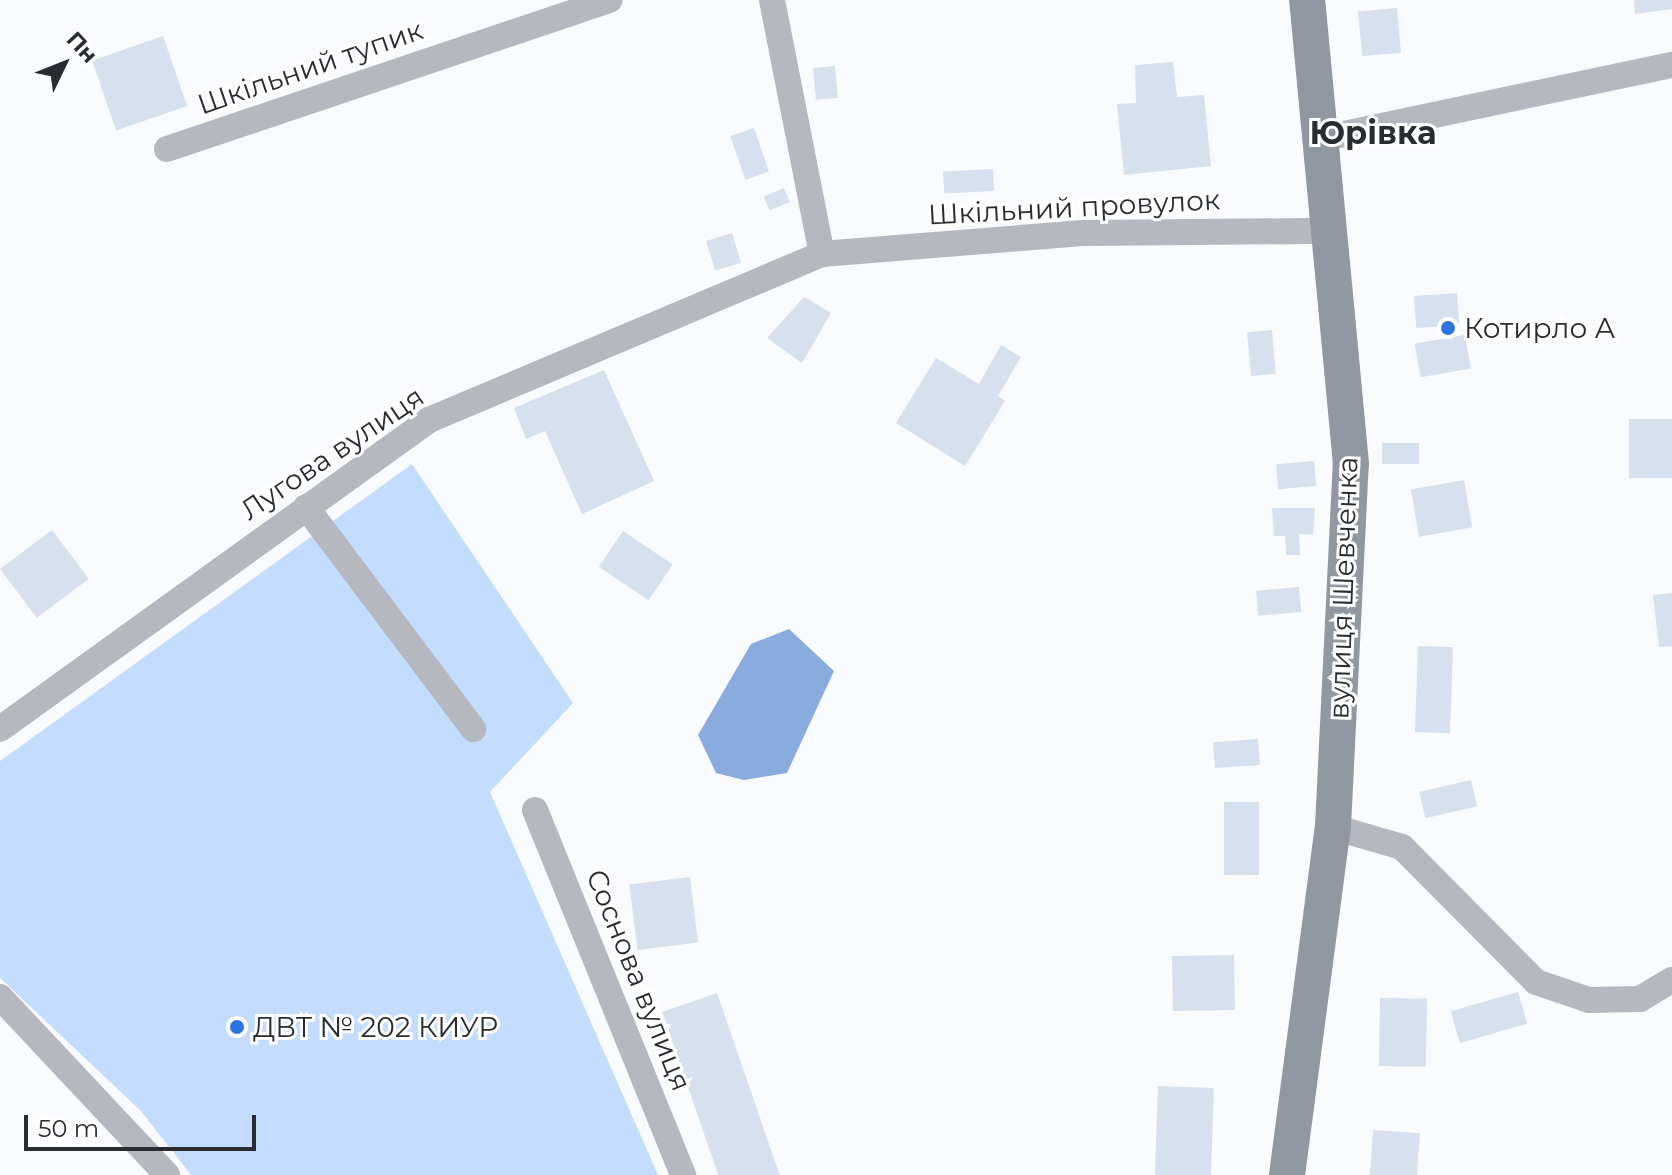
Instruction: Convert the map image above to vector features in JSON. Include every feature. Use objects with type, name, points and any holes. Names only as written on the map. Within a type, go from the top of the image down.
[{"type":"street","name":"Шкільний тупик","points":[[167,149],[610,0]]},
{"type":"street","points":[[772,0],[822,254]]},
{"type":"street","name":"вулиця Шевченка","points":[[1287,1175],[1333,827],[1351,464],[1330,231],[1325,138],[1307,0]]},
{"type":"street","points":[[1325,138],[1672,65]]},
{"type":"street","name":"Шкільний провулок","points":[[822,254],[1085,233],[1330,231]]},
{"type":"street","name":"Лугова вулиця","points":[[0,729],[429,420],[822,254]]},
{"type":"street","points":[[306,507],[473,729]]},
{"type":"street","name":"Соснова вулиця","points":[[535,810],[683,1175]]},
{"type":"street","points":[[1333,827],[1402,847],[1536,982],[1589,1000],[1640,999],[1672,980]]},
{"type":"street","points":[[0,997],[167,1175]]},
{"type":"shaded area","points":[[412,464],[573,703],[490,792],[658,1175],[191,1175],[141,1111],[0,978],[0,761]]},
{"type":"shaded area","points":[[789,629],[834,671],[787,773],[744,780],[716,773],[698,735],[751,644]]},
{"type":"building","points":[[1634,0],[1672,0],[1672,9],[1635,14]]},
{"type":"building","points":[[1397,8],[1401,53],[1362,56],[1358,11]]},
{"type":"building","points":[[163,36],[187,106],[116,130],[92,60]]},
{"type":"building","points":[[1173,62],[1177,97],[1204,95],[1211,166],[1124,175],[1117,104],[1136,103],[1135,65]]},
{"type":"building","points":[[835,66],[838,98],[816,100],[813,68]]},
{"type":"building","points":[[754,128],[769,171],[745,180],[730,136]]},
{"type":"building","points":[[993,169],[994,191],[944,194],[943,172]]},
{"type":"building","points":[[784,188],[790,202],[770,210],[764,197]]},
{"type":"building","points":[[732,233],[741,263],[715,271],[706,241]]},
{"type":"building","points":[[1457,293],[1459,325],[1416,328],[1414,296]]},
{"type":"building","points":[[804,297],[831,313],[802,363],[767,338]]},
{"type":"building","points":[[1272,330],[1276,374],[1251,376],[1247,332]]},
{"type":"building","points":[[1465,335],[1471,368],[1421,377],[1415,344]]},
{"type":"building","points":[[1001,345],[1021,357],[998,396],[1005,401],[965,466],[896,423],[936,358],[979,384]]},
{"type":"building","points":[[604,370],[654,481],[582,514],[545,431],[526,439],[514,408]]},
{"type":"building","points":[[1629,419],[1672,419],[1672,478],[1629,478]]},
{"type":"building","points":[[1382,443],[1419,443],[1419,464],[1382,464]]},
{"type":"building","points":[[1314,461],[1316,486],[1278,489],[1276,464]]},
{"type":"building","points":[[1464,480],[1472,527],[1419,537],[1411,489]]},
{"type":"building","points":[[1272,508],[1315,508],[1313,535],[1299,534],[1300,555],[1286,555],[1285,536],[1274,536]]},
{"type":"building","points":[[52,530],[89,579],[37,618],[0,569]]},
{"type":"building","points":[[623,531],[673,565],[649,600],[599,567]]},
{"type":"building","points":[[1299,587],[1301,612],[1258,616],[1256,591]]},
{"type":"building","points":[[1672,593],[1672,646],[1659,647],[1653,595]]},
{"type":"building","points":[[1418,646],[1453,647],[1450,733],[1415,732]]},
{"type":"building","points":[[1258,739],[1260,765],[1215,768],[1213,742]]},
{"type":"building","points":[[1471,780],[1477,806],[1425,818],[1419,792]]},
{"type":"building","points":[[1224,802],[1259,802],[1259,875],[1224,875]]},
{"type":"building","points":[[690,877],[698,943],[637,950],[629,884]]},
{"type":"building","points":[[1234,955],[1235,1010],[1173,1011],[1172,956]]},
{"type":"building","points":[[1518,992],[1527,1024],[1460,1043],[1451,1011]]},
{"type":"building","points":[[717,993],[780,1175],[718,1175],[662,1012]]},
{"type":"building","points":[[1380,998],[1427,999],[1426,1067],[1379,1066]]},
{"type":"building","points":[[1158,1086],[1214,1088],[1211,1175],[1155,1175]]},
{"type":"building","points":[[1373,1130],[1420,1133],[1417,1175],[1370,1175]]},
{"type":"place","name":"Котирло А","points":[[1448,328]]},
{"type":"place","name":"ДВТ № 202 КИУР","points":[[237,1027]]},
{"type":"district","name":"Юрівка","points":[[1373,133]]}]
